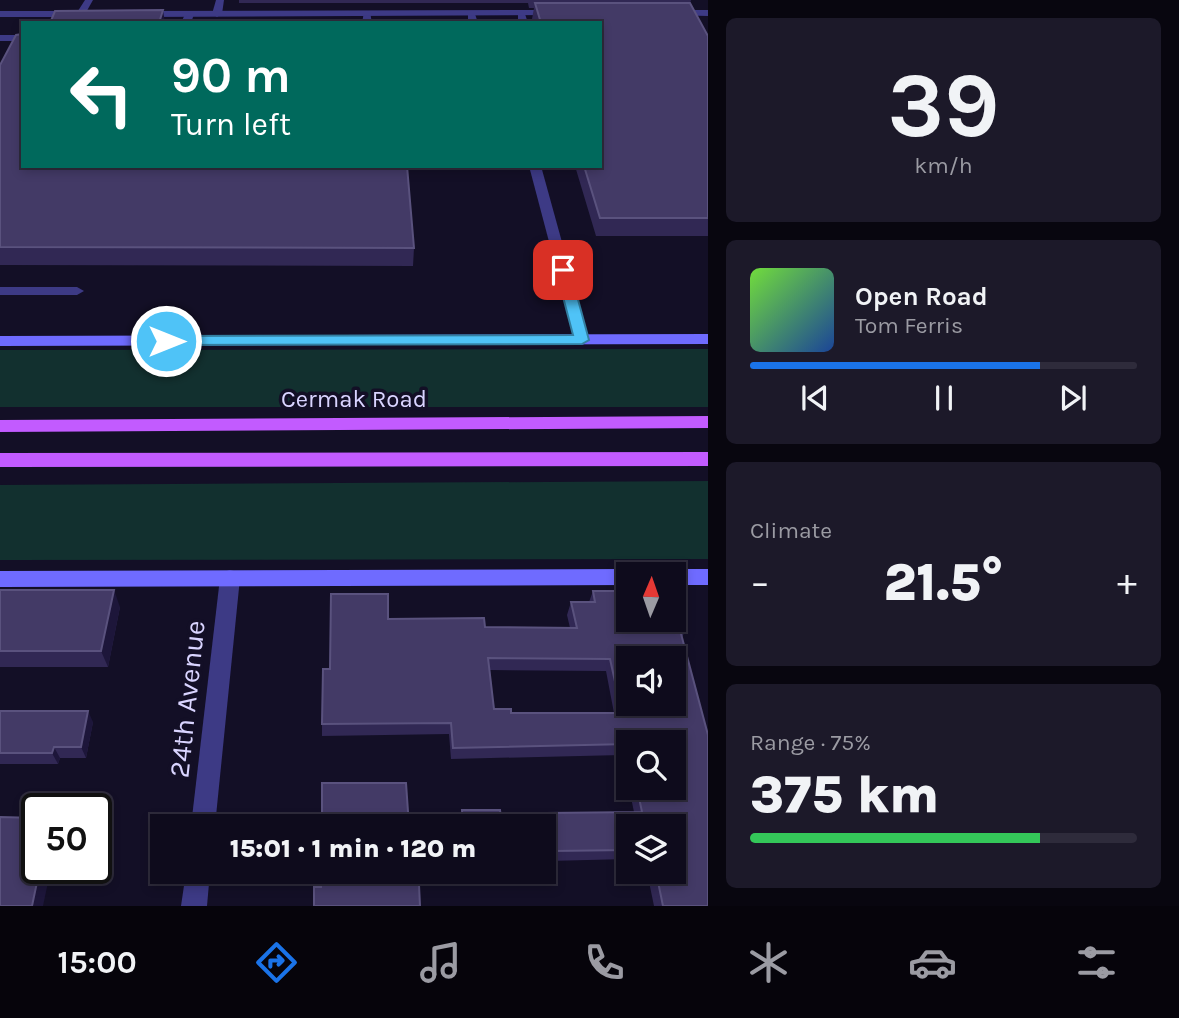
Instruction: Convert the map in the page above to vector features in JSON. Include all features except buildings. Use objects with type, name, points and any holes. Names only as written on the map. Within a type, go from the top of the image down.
[{"type":"main road","points":[[0,341],[708,339]]},
{"type":"main road","name":"Cermak Road","points":[[0,426],[708,422]]},
{"type":"main road","points":[[0,460],[708,459]]},
{"type":"main road","points":[[0,579],[616,577]]},
{"type":"main road","points":[[686,577],[708,577]]},
{"type":"street","points":[[135,14],[187,18],[216,14],[243,18],[522,18],[561,13]]},
{"type":"street","points":[[655,13],[708,13]]},
{"type":"street","points":[[0,14],[95,14]]},
{"type":"street","name":"24th Avenue","points":[[204,814],[230,578]]},
{"type":"street","points":[[194,906],[197,884]]},
{"type":"lane","points":[[81,14],[89,0]]},
{"type":"lane","points":[[216,14],[220,0]]},
{"type":"lane","points":[[0,38],[21,38]]},
{"type":"lane","points":[[537,168],[582,340]]},
{"type":"lane","points":[[0,291],[77,291]]},
{"type":"green space","points":[[708,349],[708,407],[0,407],[0,350]]},
{"type":"green space","points":[[708,481],[708,559],[0,560],[0,485]]},
{"type":"route","points":[[166,341],[582,340],[563,270]]}]
